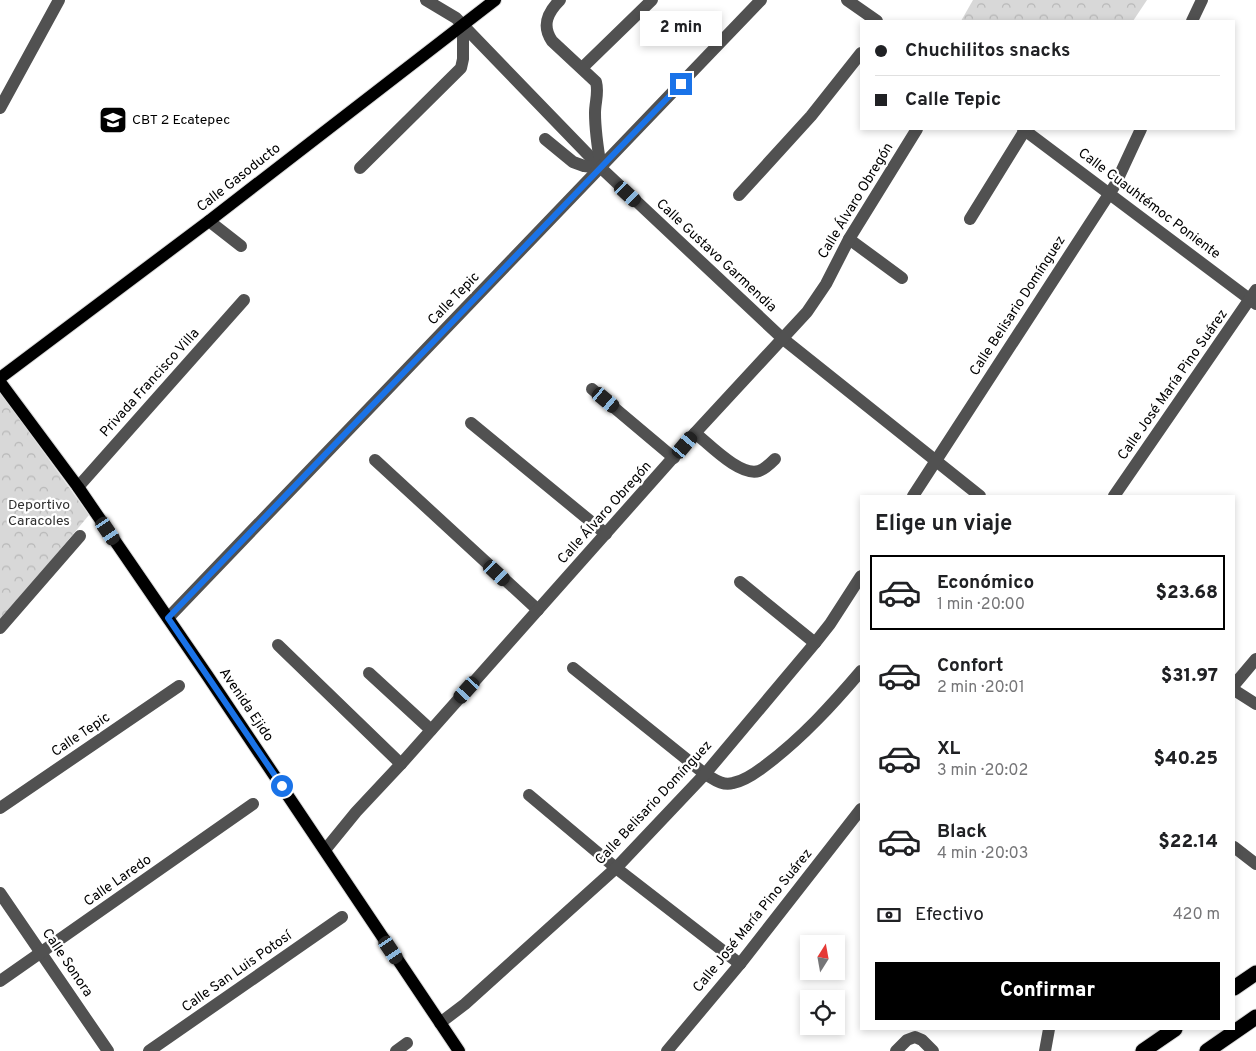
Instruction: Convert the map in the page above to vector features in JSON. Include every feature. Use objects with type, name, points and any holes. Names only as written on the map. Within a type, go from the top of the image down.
[{"type":"highway","points":[[1235,987],[1256,973]]},
{"type":"highway","points":[[1207,1051],[1256,1017]]},
{"type":"highway","points":[[1143,1051],[1174,1030]]},
{"type":"main road","name":"Calle Gasoducto","points":[[0,380],[495,0]]},
{"type":"main road","name":"Avenida Ejido","points":[[0,380],[78,487],[168,618],[459,1051]]},
{"type":"street","points":[[0,108],[59,0]]},
{"type":"street","name":"Calle Gustavo Garmendia","points":[[426,0],[448,12],[463,26],[601,168],[782,338],[979,495]]},
{"type":"street","points":[[545,139],[573,162],[584,166],[601,168],[596,121],[598,89],[596,82],[552,41],[547,34],[548,15],[560,0]]},
{"type":"street","points":[[582,68],[652,0]]},
{"type":"street","name":"Calle Tepic","points":[[168,618],[761,0]]},
{"type":"street","points":[[847,0],[876,20]]},
{"type":"street","points":[[1192,20],[1202,0]]},
{"type":"street","points":[[360,168],[459,71],[464,59],[463,26]]},
{"type":"street","points":[[739,195],[811,116],[860,54]]},
{"type":"street","name":"Calle Álvaro Obregón","points":[[325,850],[356,812],[401,764],[695,433],[807,312],[818,297],[849,239],[916,130]]},
{"type":"street","points":[[970,219],[1024,130]]},
{"type":"street","name":"Calle Cuauhtémoc Poniente","points":[[1024,130],[1254,298]]},
{"type":"street","name":"Calle Belisario Domínguez","points":[[914,495],[1110,193],[1141,130]]},
{"type":"street","points":[[209,221],[242,246]]},
{"type":"street","points":[[849,239],[902,278]]},
{"type":"street","name":"Calle José María Pino Suárez","points":[[1115,495],[1254,298]]},
{"type":"street","name":"Privada Francisco Villa","points":[[78,487],[244,300]]},
{"type":"street","points":[[592,389],[674,458]]},
{"type":"street","points":[[471,423],[606,534]]},
{"type":"street","points":[[695,433],[733,464],[744,470],[758,472],[765,469],[775,460]]},
{"type":"street","points":[[375,460],[538,610]]},
{"type":"street","points":[[0,628],[80,536]]},
{"type":"street","name":"Calle Belisario Domínguez","points":[[440,1023],[465,1004],[616,868],[705,774],[816,643],[860,578]]},
{"type":"street","points":[[740,582],[816,643]]},
{"type":"street","points":[[278,645],[401,764]]},
{"type":"street","points":[[1235,684],[1256,658]]},
{"type":"street","points":[[572,668],[705,774],[718,782],[734,783],[758,771],[788,749],[813,725],[860,672]]},
{"type":"street","points":[[369,673],[431,730]]},
{"type":"street","name":"Calle Tepic","points":[[0,808],[179,686]]},
{"type":"street","points":[[1235,691],[1256,704]]},
{"type":"street","points":[[529,795],[616,868],[740,964]]},
{"type":"street","name":"Calle Laredo","points":[[0,981],[253,804]]},
{"type":"street","name":"Calle José María Pino Suárez","points":[[667,1051],[740,964],[860,809]]},
{"type":"street","points":[[1235,848],[1256,864]]},
{"type":"street","name":"Calle Sonora","points":[[0,894],[108,1051]]},
{"type":"street","name":"Calle San Luis Potosí","points":[[149,1051],[342,917]]},
{"type":"street","points":[[1045,1051],[1049,1030]]},
{"type":"street","points":[[896,1051],[907,1040],[915,1037],[922,1040],[934,1051]]},
{"type":"street","points":[[396,1051],[408,1043]]},
{"type":"green space","points":[[973,0],[1147,0],[1134,20],[962,20]]},
{"type":"green space","name":"Deportivo Caracoles","points":[[0,392],[89,515],[0,622]]},
{"type":"place","name":"CBT 2 Ecatepec","points":[[113,120]]},
{"type":"route","points":[[282,786],[168,618],[681,84]]}]
